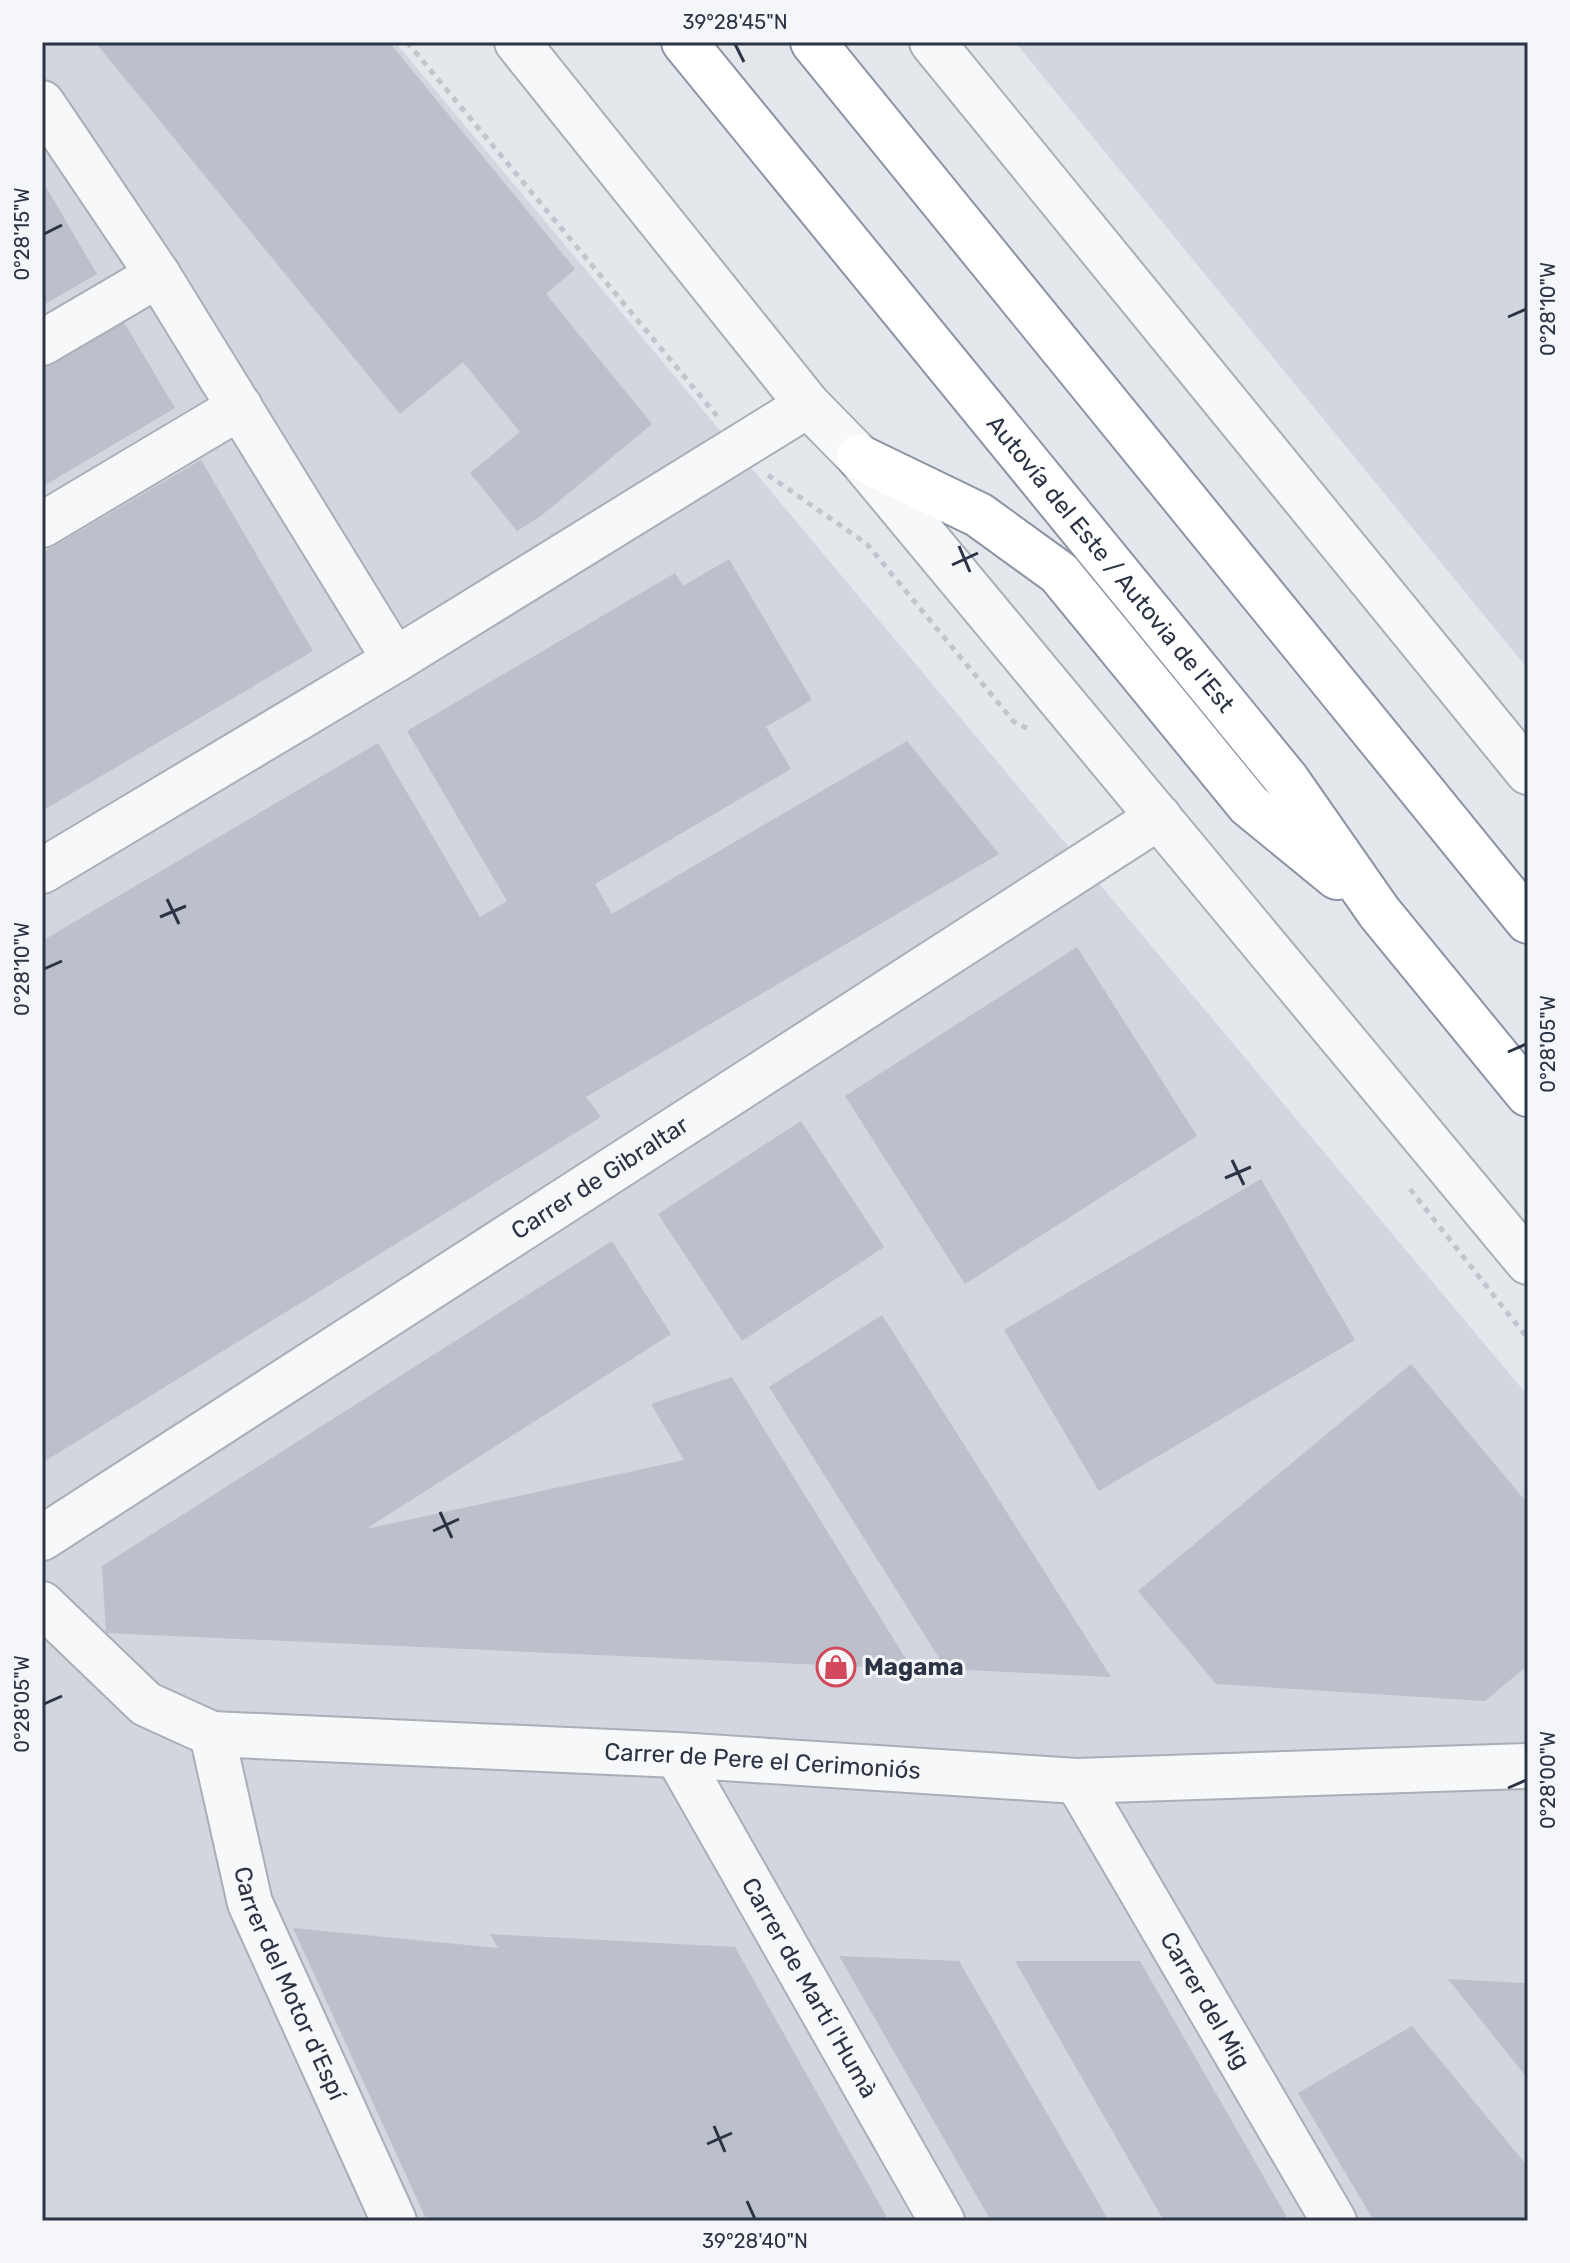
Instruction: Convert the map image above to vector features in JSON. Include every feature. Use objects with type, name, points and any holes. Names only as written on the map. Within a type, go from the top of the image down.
[{"type":"highway","name":"Autovía del Este / Autovia de l'Est","points":[[684,42],[1287,780],[1379,912],[1528,1094]]},
{"type":"highway","points":[[813,42],[1528,921]]},
{"type":"highway","points":[[859,457],[979,515],[1059,573],[1249,805],[1379,912]]},
{"type":"street","points":[[517,42],[808,405],[859,457],[1528,1262]]},
{"type":"street","points":[[932,42],[1528,772]]},
{"type":"street","points":[[42,103],[158,275],[395,660]]},
{"type":"street","points":[[42,343],[158,275]]},
{"type":"street","points":[[42,871],[395,660],[808,405]]},
{"type":"street","points":[[42,525],[240,407]]},
{"type":"street","name":"Carrer de Gibraltar","points":[[42,1538],[1159,817]]},
{"type":"street","name":"Carrer de Pere el Cerimoniós","points":[[42,1604],[146,1704],[212,1734],[677,1755],[1077,1781],[1528,1766]]},
{"type":"street","name":"Carrer del Motor d'Espí","points":[[212,1734],[250,1903],[394,2221]]},
{"type":"street","name":"Carrer de Martí l'Humà","points":[[677,1755],[942,2221]]},
{"type":"street","name":"Carrer del Mig","points":[[1077,1781],[1334,2221]]},
{"type":"path","points":[[407,42],[770,478],[867,544],[1014,722],[1042,735]]},
{"type":"path","points":[[1409,1188],[1528,1339]]},
{"type":"shaded area","points":[[42,42],[395,42],[1528,1396],[1528,2221],[42,2221]]},
{"type":"shaded area","points":[[1015,42],[1528,42],[1528,669]]},
{"type":"building","points":[[95,42],[389,42],[575,269],[546,294],[652,424],[541,516],[517,531],[470,473],[520,432],[463,362],[400,414]]},
{"type":"building","points":[[42,180],[97,274],[42,306]]},
{"type":"building","points":[[122,319],[175,408],[42,487],[42,366]]},
{"type":"building","points":[[201,460],[313,651],[42,811],[42,553]]},
{"type":"building","points":[[729,559],[812,700],[766,727],[791,769],[595,884],[612,914],[907,741],[999,854],[586,1097],[601,1117],[42,1463],[42,941],[378,743],[480,917],[507,901],[407,731],[675,573],[683,586]]},
{"type":"building","points":[[1077,947],[1197,1136],[965,1284],[845,1096]]},
{"type":"building","points":[[801,1121],[884,1247],[742,1341],[658,1214]]},
{"type":"building","points":[[1261,1179],[1355,1340],[1099,1491],[1004,1330]]},
{"type":"building","points":[[612,1241],[671,1334],[366,1529],[684,1460],[651,1404],[732,1377],[912,1669],[106,1633],[102,1566]]},
{"type":"building","points":[[882,1315],[1111,1677],[946,1669],[769,1387]]},
{"type":"building","points":[[1411,1364],[1528,1504],[1528,1665],[1485,1701],[1216,1684],[1138,1591]]},
{"type":"building","points":[[293,1928],[498,1948],[490,1934],[735,1947],[889,2221],[427,2221]]},
{"type":"building","points":[[839,1956],[959,1961],[1109,2221],[991,2221]]},
{"type":"building","points":[[1015,1961],[1140,1961],[1289,2221],[1164,2221]]},
{"type":"building","points":[[1448,1979],[1528,1983],[1528,2079]]},
{"type":"building","points":[[1412,2026],[1528,2167],[1528,2221],[1374,2221],[1298,2093]]},
{"type":"place","name":"Magama","points":[[836,1667]]}]
